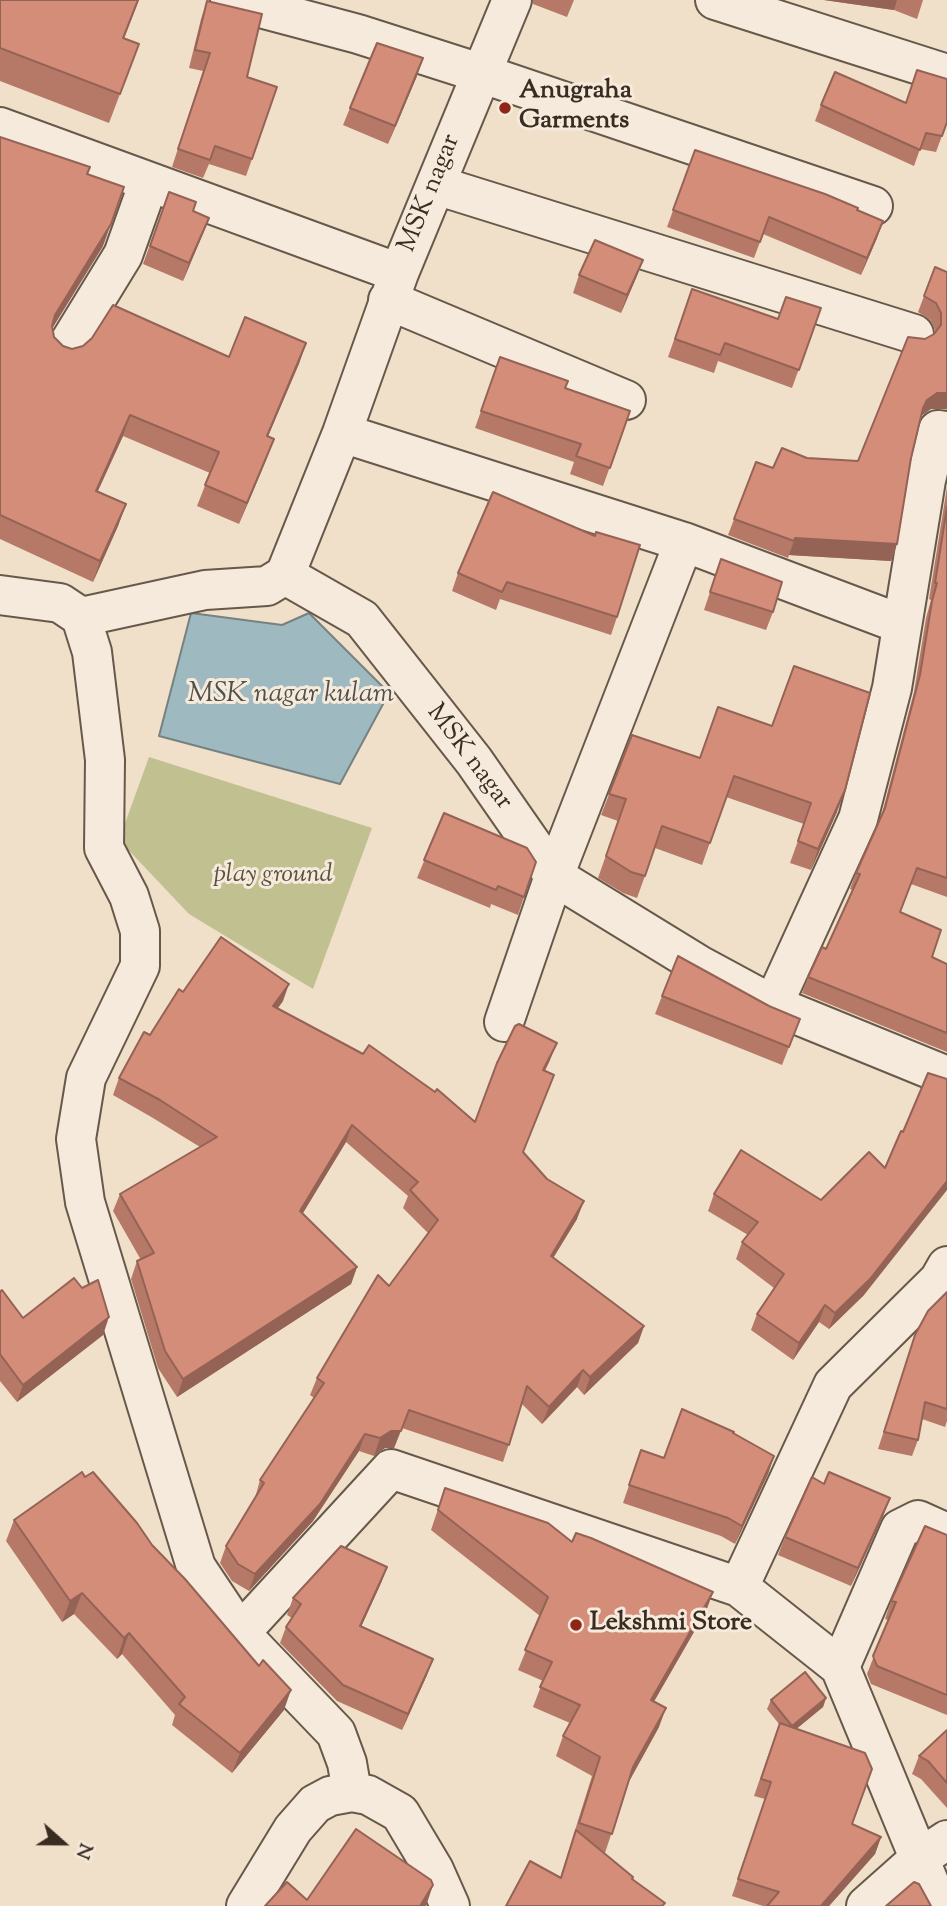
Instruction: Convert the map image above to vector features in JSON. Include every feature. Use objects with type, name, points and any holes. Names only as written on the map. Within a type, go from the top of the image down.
[{"type":"street","points":[[230,0],[358,34],[873,205]]},
{"type":"street","name":"MSK nagar","points":[[512,0],[394,286],[342,433],[285,575],[362,619],[474,761],[554,877],[699,965],[773,1005],[947,1076]]},
{"type":"street","points":[[715,0],[947,74]]},
{"type":"street","points":[[0,127],[149,182],[394,286],[626,400]]},
{"type":"street","points":[[66,348],[123,256],[149,182]]},
{"type":"street","points":[[436,185],[914,334]]},
{"type":"street","points":[[773,1005],[858,820],[891,688],[926,480],[938,430],[947,431]]},
{"type":"street","points":[[342,433],[684,542],[901,624]]},
{"type":"street","points":[[504,1022],[554,877],[684,542]]},
{"type":"street","points":[[81,617],[205,590],[267,586],[285,575]]},
{"type":"street","points":[[0,595],[60,603],[81,617],[92,652],[104,760],[104,848],[129,896],[140,931],[140,967],[86,1078],[76,1139],[85,1202],[196,1567],[240,1633],[337,1733],[347,1763],[352,1792]]},
{"type":"street","points":[[739,1587],[833,1385],[939,1280],[947,1266]]},
{"type":"street","points":[[240,1633],[391,1469],[739,1587],[839,1667],[934,1849],[939,1906]]},
{"type":"street","points":[[839,1667],[901,1529],[918,1520],[947,1533]]},
{"type":"street","points":[[246,1906],[293,1829],[314,1804],[330,1796],[352,1792],[368,1795],[400,1813],[434,1870],[450,1906]]},
{"type":"street","points":[[866,1906],[934,1849]]},
{"type":"green space","name":"play ground","points":[[149,757],[372,828],[313,989],[189,914],[119,840]]},
{"type":"water","name":"MSK nagar kulam","points":[[191,613],[282,625],[309,613],[389,693],[340,784],[159,736]]},
{"type":"building","points":[[0,0],[138,0],[123,38],[139,44],[120,94],[0,48]]},
{"type":"building","points":[[207,1],[262,14],[247,77],[277,87],[252,159],[215,146],[210,160],[178,149],[210,53],[195,50]]},
{"type":"building","points":[[377,43],[423,58],[395,126],[350,108]]},
{"type":"building","points":[[917,70],[947,79],[947,122],[942,136],[926,133],[920,150],[821,105],[835,72],[906,103]]},
{"type":"building","points":[[0,137],[90,167],[87,174],[124,187],[111,224],[55,315],[52,326],[54,337],[63,346],[72,349],[83,346],[92,338],[113,305],[229,357],[245,317],[306,343],[267,436],[274,439],[247,503],[205,485],[219,452],[130,415],[96,491],[126,504],[100,561],[0,515]]},
{"type":"building","points":[[695,150],[825,194],[883,221],[867,258],[769,217],[760,242],[673,210]]},
{"type":"building","points":[[169,192],[196,202],[193,211],[209,218],[189,263],[150,246]]},
{"type":"building","points":[[595,240],[643,260],[627,295],[579,275]]},
{"type":"building","points":[[935,267],[947,272],[947,393],[937,393],[927,400],[923,408],[911,458],[897,544],[795,538],[794,541],[734,519],[756,462],[773,468],[782,448],[807,458],[858,461],[908,337],[925,339],[934,334],[941,325],[941,313],[936,303],[924,296]]},
{"type":"building","points":[[692,289],[778,319],[786,297],[821,308],[799,370],[725,343],[720,355],[675,339]]},
{"type":"building","points":[[500,357],[568,381],[565,388],[630,411],[610,468],[576,456],[581,444],[481,411]]},
{"type":"building","points":[[493,492],[595,536],[596,532],[640,545],[617,617],[507,582],[502,592],[458,573]]},
{"type":"building","points":[[947,507],[947,878],[917,868],[900,912],[941,930],[932,957],[947,964],[947,1033],[808,977],[822,947],[826,949],[860,874],[856,873],[885,808],[920,675],[937,583]]},
{"type":"building","points":[[721,559],[782,582],[773,612],[710,592]]},
{"type":"building","points":[[794,666],[870,693],[845,790],[818,849],[798,841],[811,803],[734,776],[710,843],[662,826],[645,876],[631,872],[606,856],[626,799],[609,794],[632,735],[700,758],[718,707],[772,726]]},
{"type":"building","points":[[444,813],[527,848],[536,862],[524,897],[498,886],[496,890],[424,860]]},
{"type":"building","points":[[221,937],[289,984],[273,1006],[363,1054],[369,1045],[435,1092],[437,1089],[475,1122],[497,1063],[515,1026],[519,1024],[557,1043],[543,1070],[554,1075],[523,1152],[547,1179],[584,1201],[551,1256],[644,1326],[590,1377],[583,1370],[549,1407],[527,1386],[509,1445],[409,1410],[401,1431],[391,1431],[380,1438],[365,1434],[320,1504],[255,1574],[238,1564],[226,1546],[264,1483],[260,1480],[324,1383],[317,1378],[378,1275],[389,1286],[438,1220],[410,1190],[418,1182],[352,1125],[300,1211],[357,1267],[183,1379],[165,1351],[137,1261],[154,1253],[120,1194],[217,1137],[160,1100],[119,1078],[144,1032],[150,1035],[179,989],[183,992]]},
{"type":"building","points":[[678,956],[769,1006],[800,1019],[789,1047],[662,996]]},
{"type":"building","points":[[928,1073],[947,1079],[947,1181],[870,1279],[835,1313],[825,1305],[799,1343],[757,1314],[784,1274],[742,1242],[758,1222],[714,1194],[741,1150],[821,1200],[869,1152],[885,1168]]},
{"type":"building","points":[[74,1278],[82,1288],[98,1280],[109,1317],[23,1385],[0,1354],[0,1292],[2,1290],[23,1318]]},
{"type":"building","points":[[947,1292],[947,1409],[925,1402],[918,1440],[884,1432],[915,1335],[928,1311]]},
{"type":"building","points":[[682,1409],[734,1432],[774,1456],[742,1526],[728,1518],[629,1485],[641,1450],[664,1458]]},
{"type":"building","points":[[82,1472],[85,1477],[93,1472],[137,1523],[152,1545],[185,1579],[259,1666],[263,1660],[291,1690],[240,1753],[179,1704],[185,1697],[129,1633],[124,1638],[82,1593],[70,1601],[14,1520]]},
{"type":"building","points":[[829,1472],[890,1498],[858,1568],[785,1537],[812,1477],[824,1484]]},
{"type":"building","points":[[445,1488],[548,1523],[572,1542],[576,1533],[591,1538],[713,1592],[651,1700],[666,1708],[633,1767],[612,1834],[579,1823],[600,1757],[563,1736],[580,1705],[540,1687],[552,1662],[525,1650],[548,1597],[438,1510]]},
{"type":"building","points":[[925,1526],[947,1535],[947,1695],[877,1666],[873,1656],[896,1602],[891,1601]]},
{"type":"building","points":[[341,1546],[387,1567],[360,1626],[433,1659],[408,1714],[343,1685],[286,1627],[301,1604],[293,1598]]},
{"type":"building","points":[[805,1672],[826,1698],[792,1726],[771,1700]]},
{"type":"building","points":[[780,1723],[865,1753],[872,1769],[852,1824],[881,1837],[821,1906],[767,1906],[779,1892],[738,1879],[771,1782],[761,1779]]},
{"type":"building","points":[[947,1730],[947,1783],[928,1761],[919,1756]]},
{"type":"building","points":[[356,1829],[431,1880],[433,1885],[420,1906],[265,1906],[287,1882],[307,1900]]},
{"type":"building","points":[[576,1830],[633,1877],[632,1879],[665,1903],[662,1906],[506,1906],[530,1861],[561,1878]]},
{"type":"building","points":[[914,1882],[919,1884],[931,1906],[886,1906]]},
{"type":"place","name":"Anugraha Garments","points":[[505,108]]},
{"type":"place","name":"Lekshmi Store","points":[[576,1625]]}]
